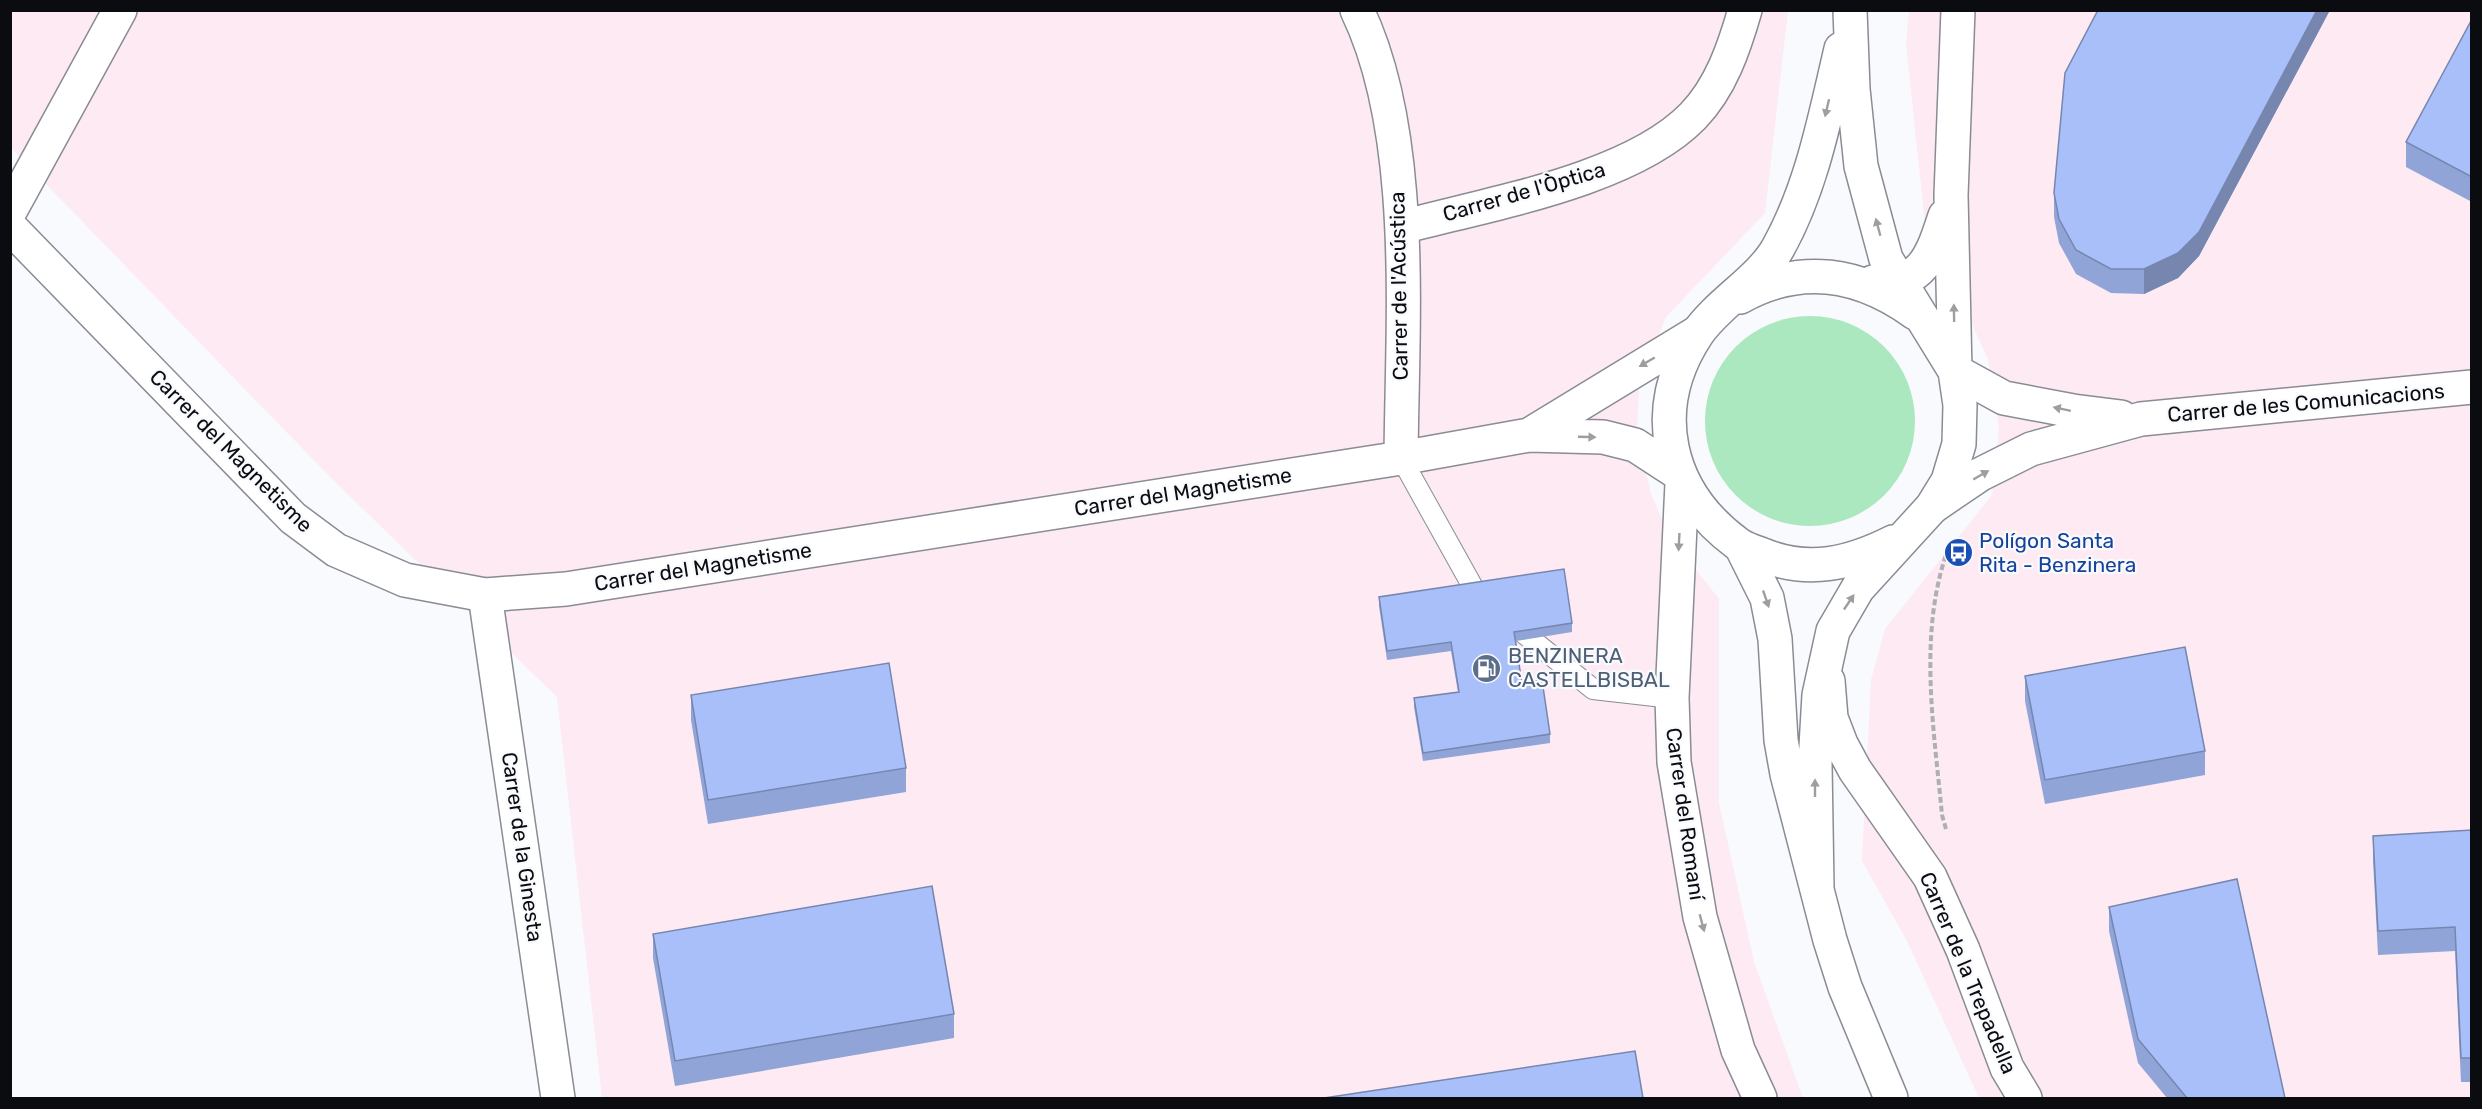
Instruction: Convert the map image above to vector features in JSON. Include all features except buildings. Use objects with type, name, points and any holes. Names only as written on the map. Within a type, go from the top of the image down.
[{"type":"street","points":[[10,211],[120,10]]},
{"type":"street","name":"Carrer de l'Acústica","points":[[1357,10],[1366,28],[1383,84],[1393,141],[1402,227],[1401,458]]},
{"type":"street","name":"Carrer de l'Òptica","points":[[1402,227],[1585,178],[1627,160],[1664,139],[1693,116],[1717,83],[1734,48],[1745,10]]},
{"type":"street","points":[[1850,10],[1853,88],[1862,166],[1886,259],[1955,371]]},
{"type":"street","points":[[1850,10],[1819,141],[1797,211],[1776,251],[1698,332],[1675,376],[1669,425],[1680,478],[1707,519],[1741,546],[1780,562],[1822,566],[1863,558],[1900,539]]},
{"type":"street","points":[[1817,888],[1815,764],[1819,695],[1826,655],[1843,610],[1900,539],[1932,507],[1948,481],[1959,444],[1960,405],[1955,371],[1952,195],[1958,10]]},
{"type":"street","points":[[1955,52],[1979,10]]},
{"type":"street","points":[[1722,308],[1764,284],[1810,275],[1886,284],[1910,278],[1923,268],[1933,255],[1952,195]]},
{"type":"street","name":"Carrer del Magnetisme","points":[[10,227],[293,518],[336,550],[405,580],[485,595],[566,589],[1401,458],[1529,435],[1603,437],[1635,445],[1680,478]]},
{"type":"street","points":[[1858,281],[1892,296],[1919,315]]},
{"type":"street","name":"Carrer del Magnetisme","points":[[1529,435],[1698,332]]},
{"type":"street","name":"Carrer de les Comunicacions","points":[[1955,371],[2004,398],[2073,411],[2141,419]]},
{"type":"street","name":"Carrer de les Comunicacions","points":[[1932,507],[1979,475],[2031,448],[2141,419],[2472,387]]},
{"type":"street","name":"Carrer del Romaní","points":[[1680,478],[1672,698],[1674,762],[1700,917],[1738,1050],[1760,1098]]},
{"type":"street","points":[[1741,546],[1767,598],[1775,639],[1785,763],[1817,888],[1845,987],[1876,1067],[1891,1098]]},
{"type":"street","name":"Carrer de la Ginesta","points":[[485,595],[558,1098]]},
{"type":"street","name":"Carrer de la Trepadella","points":[[1826,655],[1832,718],[1840,744],[1855,770],[1930,877],[1963,950],[2007,1068],[2025,1098]]},
{"type":"lane","points":[[1401,458],[1479,598],[1593,689],[1672,698]]},
{"type":"path","points":[[1942,815],[1932,705],[1932,613],[1943,563]]},
{"type":"shaded area","points":[[11,11],[1788,11],[1765,213],[1666,317],[1639,384],[1637,433],[1651,494],[1669,535],[1719,599],[1719,803],[1754,962],[1803,1098],[602,1098],[557,697],[332,479],[11,148]]},
{"type":"shaded area","points":[[1909,11],[2471,11],[2471,1098],[1979,1098],[1907,941],[1862,861],[1871,680],[1885,629],[1992,495],[1999,428],[1988,359],[1925,224],[1906,43]]},
{"type":"green space","points":[[1800,316],[1820,316],[1841,320],[1860,328],[1891,354],[1903,371],[1911,390],[1915,421],[1911,452],[1903,471],[1877,502],[1860,514],[1841,522],[1820,526],[1800,526],[1779,522],[1760,514],[1729,488],[1717,471],[1709,452],[1705,431],[1705,411],[1709,390],[1717,371],[1743,340],[1760,328],[1779,320]]},
{"type":"place","name":"Polígon Santa Rita - Benzinera","points":[[1958,553]]},
{"type":"place","name":"BENZINERA CASTELLBISBAL","points":[[1487,668]]}]
